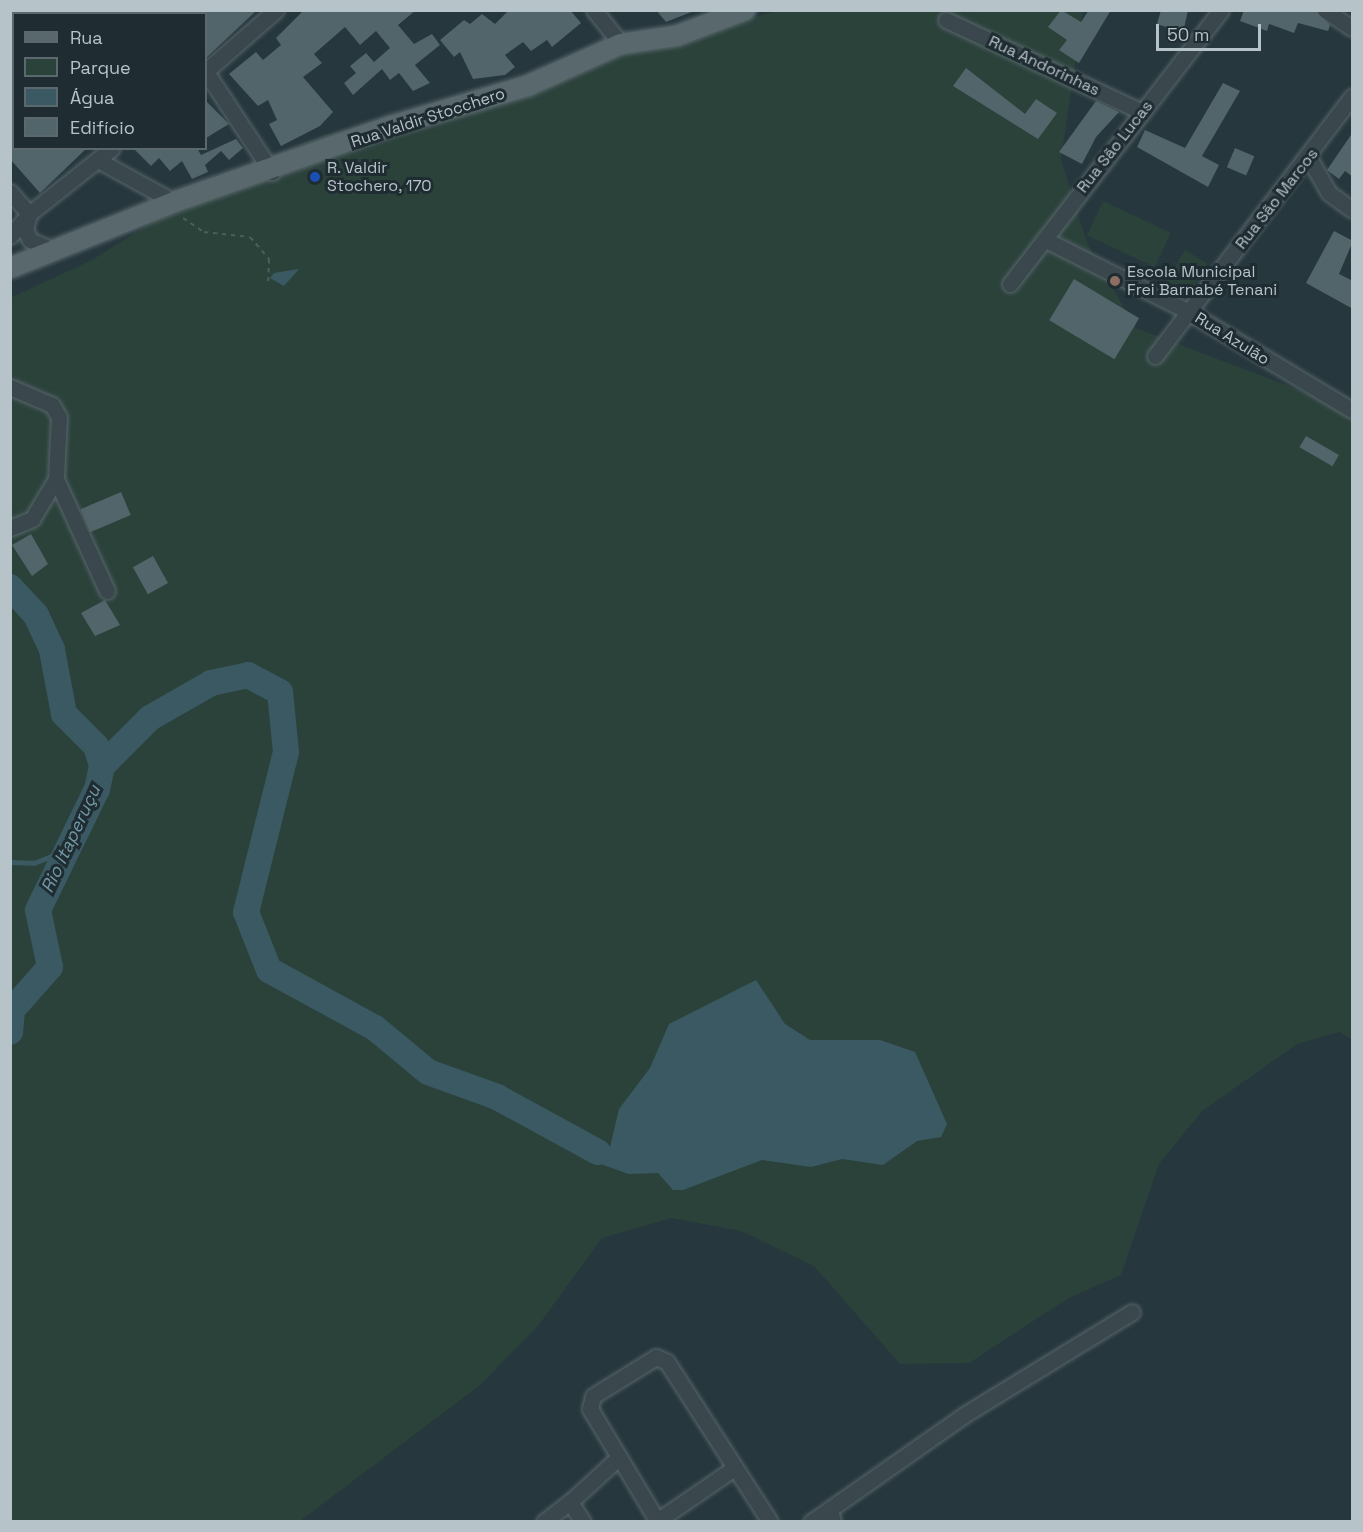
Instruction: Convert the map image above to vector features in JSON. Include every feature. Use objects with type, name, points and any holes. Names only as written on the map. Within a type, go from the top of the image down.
[{"type":"main road","name":"Rua Valdir Stocchero","points":[[10,268],[50,249],[174,202],[272,172],[391,126],[527,86],[621,44],[676,36],[745,10]]},
{"type":"street","points":[[207,70],[276,10]]},
{"type":"street","points":[[594,10],[621,44]]},
{"type":"street","name":"Rua São Lucas","points":[[1010,284],[1221,10]]},
{"type":"street","points":[[1325,10],[1353,28]]},
{"type":"street","name":"Rua Andorinhas","points":[[946,20],[1142,112]]},
{"type":"street","points":[[207,73],[272,172]]},
{"type":"street","name":"Rua São Marcos","points":[[1155,356],[1187,311],[1309,158],[1353,96]]},
{"type":"street","points":[[10,236],[29,214],[110,150]]},
{"type":"street","points":[[1309,158],[1329,193],[1353,210]]},
{"type":"street","points":[[98,160],[174,202]]},
{"type":"street","points":[[10,192],[29,214]]},
{"type":"street","points":[[29,214],[25,230],[30,240],[50,249]]},
{"type":"street","name":"Rua Azulão","points":[[1044,239],[1187,311],[1353,410]]},
{"type":"street","points":[[10,387],[52,405],[59,417],[56,479],[107,591]]},
{"type":"street","points":[[10,528],[32,519],[56,479]]},
{"type":"street","points":[[811,1521],[832,1515],[964,1415],[1132,1312]]},
{"type":"street","points":[[734,1468],[657,1521],[617,1460],[590,1402],[656,1357],[667,1362],[770,1521]]},
{"type":"street","points":[[544,1521],[570,1502],[617,1460]]},
{"type":"street","points":[[570,1502],[583,1521]]},
{"type":"path","points":[[174,202],[186,223],[204,232],[250,237],[269,260],[268,283]]},
{"type":"green space","points":[[11,10],[46,11],[12,12],[11,74]]},
{"type":"green space","points":[[776,11],[1083,11],[1061,159],[1087,243],[1136,328],[1352,410],[1352,1040],[1340,1032],[1297,1044],[1202,1111],[1159,1164],[1121,1275],[1067,1299],[969,1363],[900,1364],[814,1266],[741,1231],[672,1218],[602,1238],[538,1326],[479,1386],[300,1521],[11,1521],[10,298],[92,260],[235,170],[321,136]]},
{"type":"green space","points":[[1103,201],[1171,233],[1155,267],[1087,235]]},
{"type":"green space","points":[[1185,250],[1207,263],[1188,295],[1166,282]]},
{"type":"water","points":[[299,269],[284,286],[270,278],[274,273]]},
{"type":"water","points":[[756,980],[785,1024],[810,1040],[880,1040],[915,1052],[947,1124],[941,1137],[917,1141],[883,1165],[842,1159],[811,1167],[762,1160],[683,1190],[673,1190],[658,1173],[629,1174],[603,1165],[598,1152],[610,1147],[619,1109],[650,1068],[669,1024]]},
{"type":"building","points":[[206,10],[257,10],[207,57]]},
{"type":"building","points":[[304,10],[416,10],[398,25],[414,44],[432,34],[440,45],[415,65],[430,83],[413,91],[399,73],[390,80],[382,69],[353,95],[344,83],[356,73],[350,66],[366,53],[374,62],[390,48],[376,31],[360,45],[345,27],[314,54],[322,63],[303,77],[333,112],[320,126],[281,146],[269,124],[277,120],[268,100],[258,106],[229,74],[256,52],[263,60],[281,45],[276,38]]},
{"type":"building","points":[[509,10],[570,10],[581,23],[552,47],[547,40],[531,51],[523,42],[505,55],[515,67],[505,75],[473,79],[460,52],[454,57],[440,40],[464,20],[470,24],[482,14],[495,24]]},
{"type":"building","points":[[656,10],[694,10],[694,11],[666,22]]},
{"type":"building","points":[[1061,10],[1081,22],[1089,10],[1111,10],[1079,63],[1059,50],[1067,40],[1048,27]]},
{"type":"building","points":[[1161,10],[1188,10],[1183,33],[1157,24]]},
{"type":"building","points":[[1244,10],[1315,10],[1330,25],[1328,31],[1298,23],[1294,33],[1269,24],[1267,31],[1240,21]]},
{"type":"building","points":[[966,68],[1025,114],[1036,99],[1057,113],[1038,139],[953,86]]},
{"type":"building","points":[[1223,83],[1240,91],[1202,156],[1219,165],[1208,187],[1137,147],[1145,130],[1185,148]]},
{"type":"building","points":[[1096,101],[1119,112],[1096,137],[1082,164],[1059,152]]},
{"type":"building","points":[[207,102],[229,124],[207,137]]},
{"type":"building","points":[[1353,132],[1353,177],[1345,171],[1339,179],[1327,170]]},
{"type":"building","points":[[236,139],[243,148],[229,160],[221,151],[205,165],[208,172],[192,179],[182,161],[170,171],[159,158],[151,166],[135,150],[198,150],[201,155]]},
{"type":"building","points":[[10,148],[12,150],[85,150],[40,193],[10,159]]},
{"type":"building","points":[[1235,148],[1254,156],[1246,176],[1227,167]]},
{"type":"building","points":[[1334,231],[1353,241],[1339,274],[1353,281],[1353,309],[1306,283]]},
{"type":"building","points":[[1074,279],[1139,318],[1114,359],[1049,320]]},
{"type":"building","points":[[1306,436],[1339,455],[1332,466],[1300,447]]},
{"type":"building","points":[[121,492],[131,515],[90,532],[80,509]]},
{"type":"building","points":[[31,534],[48,564],[32,576],[12,545]]},
{"type":"building","points":[[153,556],[168,583],[148,594],[133,567]]},
{"type":"building","points":[[105,600],[120,625],[95,636],[81,613]]},
{"type":"waterway","name":"Rio Itaperuçu","points":[[10,587],[36,615],[52,650],[64,714],[96,746],[102,766],[97,789],[38,910],[50,967],[12,1010],[10,1032]]},
{"type":"waterway","points":[[102,766],[150,718],[211,683],[248,675],[280,692],[286,752],[246,912],[269,970],[375,1028],[428,1072],[497,1097],[598,1152]]},
{"type":"waterway","points":[[10,862],[34,863],[64,851]]},
{"type":"place","name":"R. Valdir Stochero, 170","points":[[315,177]]},
{"type":"place","name":"Escola Municipal Frei Barnabé Tenani","points":[[1115,281]]}]
